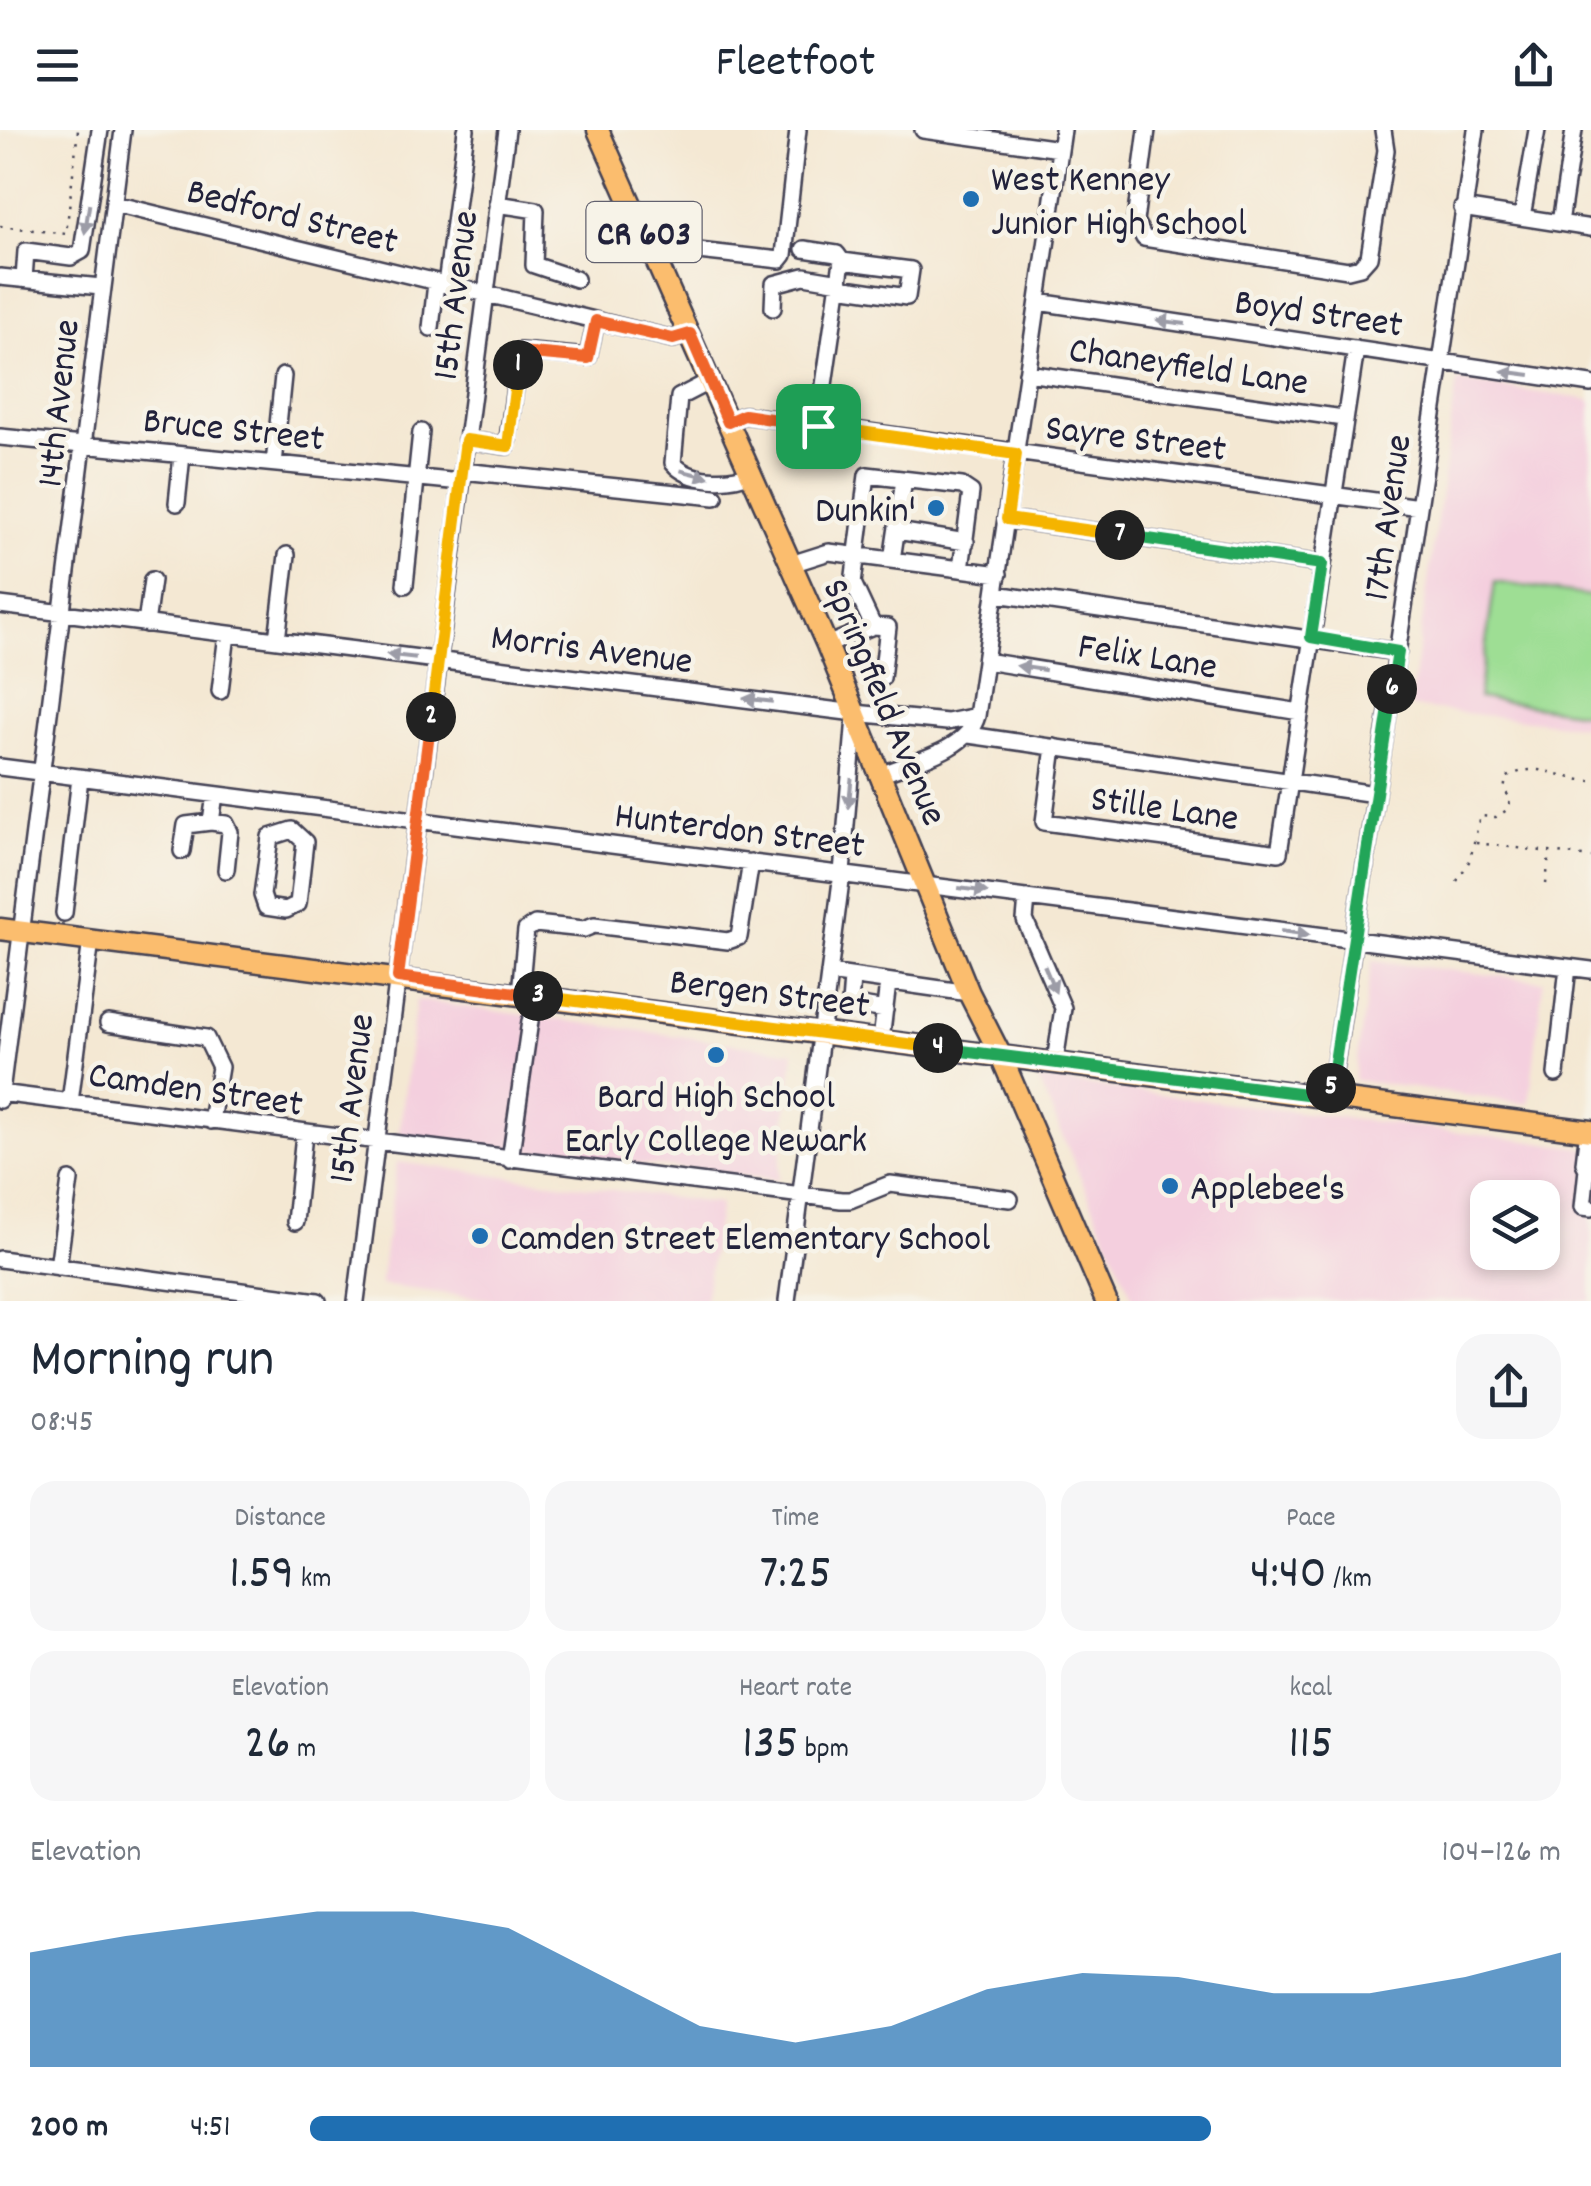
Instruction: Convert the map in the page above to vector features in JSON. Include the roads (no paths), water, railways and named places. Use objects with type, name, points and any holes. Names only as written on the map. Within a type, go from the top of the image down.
[{"type":"main road","name":"Springfield Avenue","points":[[598,130],[792,564],[969,993],[1001,1056],[1106,1301]]},
{"type":"main road","name":"Bergen Street","points":[[0,929],[1590,1131]]},
{"type":"street","points":[[24,279],[26,251],[71,257],[82,251],[100,130]]},
{"type":"street","name":"14th Avenue","points":[[0,1095],[124,130]]},
{"type":"street","points":[[431,328],[466,130]]},
{"type":"street","name":"15th Avenue","points":[[356,1301],[507,130]]},
{"type":"street","points":[[655,256],[680,249],[772,262],[784,255],[798,130]]},
{"type":"street","points":[[924,130],[1060,149]]},
{"type":"street","points":[[970,735],[977,716],[996,594],[1063,130]]},
{"type":"street","points":[[1147,130],[1135,221],[1144,238],[1348,270],[1364,264],[1371,251],[1386,142],[1384,130]]},
{"type":"street","name":"17th Avenue","points":[[1330,1097],[1476,130]]},
{"type":"street","points":[[1522,217],[1537,130]]},
{"type":"street","points":[[1560,223],[1574,130]]},
{"type":"street","name":"Bedford Street","points":[[114,204],[673,339],[690,334]]},
{"type":"street","points":[[497,204],[536,210],[534,266],[576,279]]},
{"type":"street","points":[[1462,208],[1591,228]]},
{"type":"street","points":[[773,308],[774,284],[804,276],[907,297],[911,270],[842,260],[837,254],[804,249]]},
{"type":"street","points":[[818,426],[842,260]]},
{"type":"street","points":[[0,276],[101,287]]},
{"type":"street","name":"Boyd Street","points":[[1038,302],[1591,384]]},
{"type":"street","points":[[466,440],[508,446],[520,352],[588,358],[596,321]]},
{"type":"street","points":[[1290,781],[1356,349]]},
{"type":"street","name":"Chaneyfield Lane","points":[[1027,373],[1343,418]]},
{"type":"street","points":[[274,464],[283,376]]},
{"type":"street","points":[[710,381],[678,397],[673,464],[684,473],[730,480],[751,473]]},
{"type":"street","name":"Sayre Street","points":[[728,422],[744,415],[1419,506]]},
{"type":"street","points":[[406,584],[420,432]]},
{"type":"street","name":"Bruce Street","points":[[0,437],[418,478],[462,477],[715,497]]},
{"type":"street","points":[[177,503],[182,455]]},
{"type":"street","points":[[873,626],[853,583],[867,475],[968,489],[972,497],[961,569]]},
{"type":"street","points":[[892,560],[908,480]]},
{"type":"street","points":[[1007,519],[1322,564]]},
{"type":"street","points":[[897,531],[967,536]]},
{"type":"street","points":[[792,564],[814,554],[999,574]]},
{"type":"street","points":[[277,640],[287,555]]},
{"type":"street","points":[[146,624],[152,580]]},
{"type":"street","points":[[996,594],[1398,652]]},
{"type":"street","name":"Morris Avenue","points":[[0,605],[855,712],[947,722],[977,716]]},
{"type":"street","points":[[827,645],[873,626],[888,627],[882,678]]},
{"type":"street","points":[[220,691],[227,634]]},
{"type":"street","name":"Felix Lane","points":[[985,661],[1300,712]]},
{"type":"street","points":[[788,1301],[842,873],[855,712]]},
{"type":"street","points":[[878,776],[970,735],[1376,794]]},
{"type":"street","name":"Stille Lane","points":[[1054,747],[1044,822],[1279,853],[1290,781]]},
{"type":"street","name":"Hunterdon Street","points":[[0,767],[1591,970]]},
{"type":"street","points":[[64,913],[80,778]]},
{"type":"street","points":[[212,822],[216,794]]},
{"type":"street","points":[[292,830],[298,805]]},
{"type":"street","points":[[182,851],[186,825],[226,824],[230,832],[226,870]]},
{"type":"street","points":[[292,830],[306,842],[298,904],[286,910],[266,907],[262,894],[270,837],[292,830]]},
{"type":"street","points":[[520,993],[526,930],[534,924],[584,929],[594,925],[728,942],[738,937],[752,862]]},
{"type":"street","points":[[1027,898],[1025,920],[1062,1008],[1055,1062]]},
{"type":"street","points":[[70,1102],[91,940]]},
{"type":"street","points":[[1556,1074],[1568,967]]},
{"type":"street","points":[[829,973],[969,993]]},
{"type":"street","points":[[852,978],[850,1004],[885,1010]]},
{"type":"street","points":[[881,1040],[888,982]]},
{"type":"street","points":[[510,1160],[530,1021]]},
{"type":"street","points":[[108,1023],[206,1038],[220,1067],[211,1122]]},
{"type":"street","name":"Camden Street","points":[[0,1095],[850,1200],[890,1184],[1010,1199]]},
{"type":"street","points":[[1590,1131],[1583,1207],[1591,1208]]},
{"type":"street","points":[[295,1222],[304,1134]]},
{"type":"street","points":[[58,1267],[70,1180]]},
{"type":"street","points":[[0,1259],[318,1301]]},
{"type":"place","name":"West Kenney Junior High School","points":[[971,199]]},
{"type":"place","name":"Dunkin'","points":[[936,508]]},
{"type":"place","name":"Bard High School Early College Newark","points":[[716,1055]]},
{"type":"place","name":"Applebee's","points":[[1170,1186]]},
{"type":"place","name":"Camden Street Elementary School","points":[[480,1236]]}]
